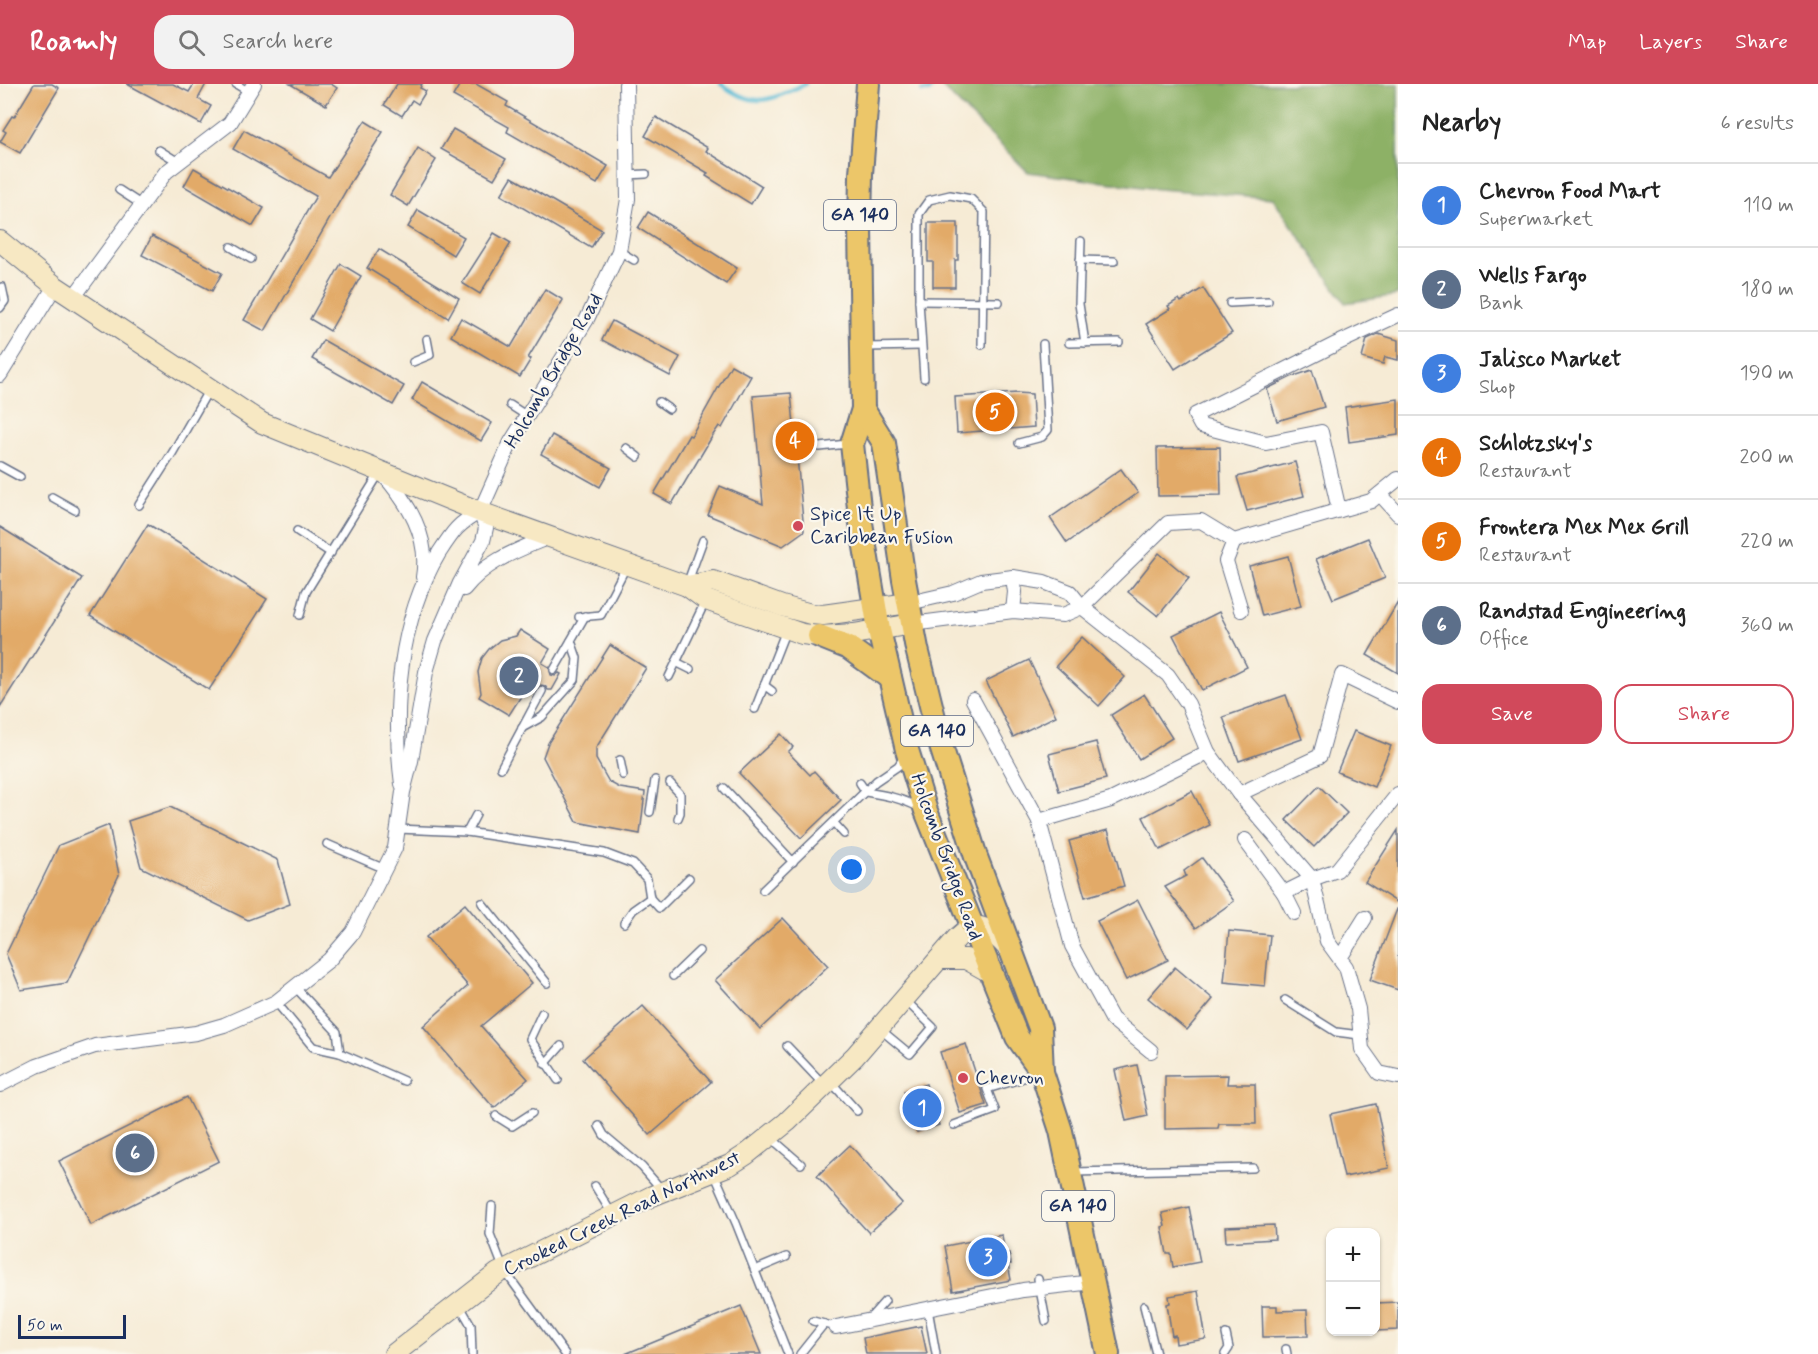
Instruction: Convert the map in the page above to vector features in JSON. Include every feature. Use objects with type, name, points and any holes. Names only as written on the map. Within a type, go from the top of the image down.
[{"type":"main road","name":"GA 140","points":[[868,84],[861,196],[863,409],[852,444],[860,517],[877,619]]},
{"type":"main road","points":[[0,241],[55,286],[262,423],[480,512],[687,586],[706,600],[786,630],[819,636],[849,648],[890,678]]},
{"type":"main road","name":"Holcomb Bridge Road","points":[[863,409],[884,443],[895,526],[911,614],[928,696],[955,795],[1040,1028],[1042,1072],[1061,1131],[1108,1354]]},
{"type":"main road","points":[[687,586],[713,581],[811,614],[877,619],[911,614]]},
{"type":"main road","points":[[819,636],[854,634],[877,619]]},
{"type":"main road","name":"Holcomb Bridge Road","points":[[877,619],[907,750],[926,811],[1017,1036],[1042,1072]]},
{"type":"main road","points":[[971,926],[980,926],[989,930],[1010,950]]},
{"type":"main road","name":"Crooked Creek Road Northwest","points":[[394,1354],[504,1270],[663,1192],[730,1165],[769,1136],[828,1084],[971,926]]},
{"type":"main road","points":[[939,959],[966,959],[991,973]]},
{"type":"street","name":"Holcomb Bridge Road","points":[[480,512],[511,442],[587,319],[619,251],[628,199],[626,84]]},
{"type":"street","points":[[73,298],[166,172],[230,123],[251,88]]},
{"type":"street","points":[[0,375],[55,286]]},
{"type":"street","points":[[1339,510],[1321,432],[1266,443],[1201,426],[1195,415],[1398,315]]},
{"type":"street","points":[[381,472],[400,495],[418,526],[425,557],[418,600]]},
{"type":"street","points":[[911,614],[1013,611],[1063,615],[1082,607],[1168,523],[1200,521],[1234,541],[1371,501],[1398,479]]},
{"type":"street","points":[[1380,494],[1398,514]]},
{"type":"street","points":[[0,1085],[37,1066],[95,1046],[196,1033],[224,1025],[276,1002],[296,988],[329,960],[353,932],[395,848],[403,792],[411,761],[426,672],[435,641],[483,541],[486,528],[480,512],[465,519],[454,530],[432,566],[408,632],[402,665],[398,758],[403,792]]},
{"type":"street","points":[[449,610],[473,577],[492,563],[549,537]]},
{"type":"street","points":[[1234,541],[1226,561],[1241,610]]},
{"type":"street","points":[[1013,578],[1016,592],[1013,611]]},
{"type":"street","points":[[911,614],[981,581],[1013,578],[1044,582],[1070,592],[1082,607],[1168,675],[1188,704],[1208,752],[1239,794],[1312,879],[1327,941],[1346,967],[1358,1009],[1362,1049],[1379,1073],[1398,1077]]},
{"type":"street","points":[[1239,794],[1320,756],[1342,675],[1398,702]]},
{"type":"street","points":[[973,700],[1039,821],[1072,946],[1112,1018],[1151,1051]]},
{"type":"street","points":[[1039,821],[1111,800],[1208,752]]},
{"type":"street","points":[[1284,893],[1337,870],[1398,794]]},
{"type":"street","points":[[1245,840],[1284,893],[1294,913]]},
{"type":"street","points":[[1340,958],[1365,918]]},
{"type":"street","points":[[830,1325],[867,1321],[1039,1284],[1093,1282]]},
{"type":"lane","points":[[236,84],[251,88]]},
{"type":"lane","points":[[159,150],[180,163]]},
{"type":"lane","points":[[627,175],[646,174]]},
{"type":"lane","points":[[119,190],[142,205]]},
{"type":"lane","points":[[924,378],[919,301],[919,214],[929,200],[950,195],[971,199],[984,212],[982,345]]},
{"type":"lane","points":[[1081,241],[1079,304],[1085,343]]},
{"type":"lane","points":[[231,247],[251,259]]},
{"type":"lane","points":[[619,251],[634,260]]},
{"type":"lane","points":[[1080,260],[1114,261]]},
{"type":"lane","points":[[0,308],[4,301],[2,287]]},
{"type":"lane","points":[[919,301],[999,302]]},
{"type":"lane","points":[[1230,303],[1268,301]]},
{"type":"lane","points":[[412,362],[430,355],[427,339]]},
{"type":"lane","points":[[1069,344],[1119,342]]},
{"type":"lane","points":[[1019,443],[1042,437],[1048,430],[1042,344]]},
{"type":"lane","points":[[861,347],[921,346]]},
{"type":"lane","points":[[139,505],[173,452],[209,388]]},
{"type":"lane","points":[[659,402],[669,409]]},
{"type":"lane","points":[[510,405],[527,416]]},
{"type":"lane","points":[[820,447],[852,444]]},
{"type":"lane","points":[[626,448],[638,457]]},
{"type":"lane","points":[[0,466],[20,477]]},
{"type":"lane","points":[[300,615],[306,592],[381,472]]},
{"type":"lane","points":[[52,497],[75,510]]},
{"type":"lane","points":[[297,531],[331,553]]},
{"type":"lane","points":[[687,586],[704,540]]},
{"type":"lane","points":[[554,670],[582,617],[601,615],[627,565]]},
{"type":"lane","points":[[669,677],[706,600]]},
{"type":"lane","points":[[755,709],[786,630]]},
{"type":"lane","points":[[522,729],[542,717],[575,680],[577,658],[571,641]]},
{"type":"lane","points":[[676,662],[690,669]]},
{"type":"lane","points":[[764,685],[772,691]]},
{"type":"lane","points":[[501,768],[542,691]]},
{"type":"lane","points":[[763,890],[876,781],[898,766],[907,750]]},
{"type":"lane","points":[[620,760],[623,775]]},
{"type":"lane","points":[[650,812],[655,780]]},
{"type":"lane","points":[[670,783],[680,795],[678,818]]},
{"type":"lane","points":[[860,783],[866,792],[909,802],[926,811]]},
{"type":"lane","points":[[724,788],[793,862]]},
{"type":"lane","points":[[467,832],[476,815]]},
{"type":"lane","points":[[834,823],[844,834]]},
{"type":"lane","points":[[398,830],[467,832],[604,852],[633,864],[646,879],[650,898],[659,908],[689,878]]},
{"type":"lane","points":[[327,844],[386,869]]},
{"type":"lane","points":[[624,923],[633,910],[650,898]]},
{"type":"lane","points":[[482,903],[547,983]]},
{"type":"lane","points":[[673,976],[699,951]]},
{"type":"lane","points":[[296,988],[337,1032],[340,1053]]},
{"type":"lane","points":[[879,1029],[910,1054],[933,1027],[904,999]]},
{"type":"lane","points":[[1285,1000],[1336,1032],[1360,1035]]},
{"type":"lane","points":[[276,1002],[313,1047],[340,1053],[404,1081]]},
{"type":"lane","points":[[542,1012],[530,1040],[558,1080]]},
{"type":"lane","points":[[545,1064],[561,1046]]},
{"type":"lane","points":[[787,1046],[858,1111]]},
{"type":"lane","points":[[954,1125],[995,1110],[987,1089],[1042,1072]]},
{"type":"lane","points":[[496,1116],[512,1126],[532,1113]]},
{"type":"lane","points":[[599,1126],[604,1135],[642,1167],[663,1192]]},
{"type":"lane","points":[[769,1136],[801,1164]]},
{"type":"lane","points":[[1070,1172],[1253,1168]]},
{"type":"lane","points":[[714,1172],[788,1354]]},
{"type":"lane","points":[[595,1186],[613,1216]]},
{"type":"lane","points":[[492,1206],[490,1234],[504,1270],[566,1354]]},
{"type":"lane","points":[[754,1270],[786,1257]]},
{"type":"lane","points":[[1039,1284],[1046,1321]]},
{"type":"lane","points":[[867,1321],[885,1301]]},
{"type":"lane","points":[[458,1304],[471,1325],[472,1354]]},
{"type":"lane","points":[[1144,1306],[1156,1354]]},
{"type":"lane","points":[[928,1309],[936,1354]]},
{"type":"lane","points":[[813,1321],[830,1325]]},
{"type":"lane","points":[[800,1354],[830,1325]]},
{"type":"lane","points":[[1225,1354],[1229,1348],[1226,1334]]},
{"type":"green space","points":[[939,84],[1398,84],[1398,295],[1345,303],[1273,198],[1158,189],[1028,172]]},
{"type":"building","points":[[34,84],[52,84],[59,88],[20,153],[0,142],[6,132],[3,130],[12,116],[14,117]]},
{"type":"building","points":[[127,84],[173,84],[189,92],[194,84],[206,84],[198,99],[211,106],[201,124]]},
{"type":"building","points":[[290,84],[331,84],[337,88],[326,105]]},
{"type":"building","points":[[397,84],[422,84],[420,88],[426,91],[418,104],[412,100],[402,116],[384,105]]},
{"type":"building","points":[[460,84],[476,84],[508,102],[506,106],[608,166],[597,184],[507,132],[509,127],[453,96]]},
{"type":"building","points":[[656,117],[708,148],[706,151],[762,186],[751,204],[706,176],[708,173],[645,136]]},
{"type":"building","points":[[365,121],[383,132],[352,180],[265,331],[244,320],[316,196],[233,149],[244,130],[328,177]]},
{"type":"building","points":[[453,129],[506,159],[494,179],[441,149]]},
{"type":"building","points":[[418,148],[436,160],[408,206],[390,195]]},
{"type":"building","points":[[194,168],[264,208],[253,226],[184,186]]},
{"type":"building","points":[[512,177],[602,230],[591,248],[501,195]]},
{"type":"building","points":[[418,210],[464,237],[453,255],[408,227]]},
{"type":"building","points":[[648,212],[737,268],[726,284],[638,228]]},
{"type":"building","points":[[928,223],[958,223],[955,287],[933,287],[933,262],[928,262]]},
{"type":"building","points":[[494,233],[511,243],[480,294],[462,283]]},
{"type":"building","points":[[152,236],[222,273],[212,291],[142,255]]},
{"type":"building","points":[[379,249],[459,298],[448,318],[367,268]]},
{"type":"building","points":[[341,264],[361,276],[330,331],[310,319]]},
{"type":"building","points":[[1203,288],[1232,333],[1175,369],[1146,324],[1170,309],[1168,306],[1179,299],[1181,302]]},
{"type":"building","points":[[545,289],[563,300],[528,358],[531,359],[520,377],[451,336],[461,318],[511,347]]},
{"type":"building","points":[[612,321],[680,357],[670,376],[602,340]]},
{"type":"building","points":[[1378,334],[1398,340],[1398,360],[1385,357],[1383,364],[1362,358],[1367,339]]},
{"type":"building","points":[[323,340],[404,386],[393,405],[312,359]]},
{"type":"building","points":[[731,365],[751,376],[722,428],[719,426],[713,435],[672,504],[654,494],[689,435],[691,436]]},
{"type":"building","points":[[1312,370],[1324,407],[1277,421],[1267,389]]},
{"type":"building","points":[[422,382],[492,423],[481,441],[412,400]]},
{"type":"building","points":[[791,393],[804,531],[783,546],[708,515],[720,486],[763,504],[753,396]]},
{"type":"building","points":[[1032,394],[1034,427],[957,433],[955,397]]},
{"type":"building","points":[[1398,399],[1398,435],[1349,442],[1345,407]]},
{"type":"building","points":[[552,435],[611,468],[600,487],[541,454]]},
{"type":"building","points":[[1220,447],[1221,495],[1158,496],[1157,448]]},
{"type":"building","points":[[1295,462],[1304,496],[1247,511],[1237,477]]},
{"type":"building","points":[[1121,469],[1138,493],[1067,543],[1050,518]]},
{"type":"building","points":[[148,524],[267,599],[209,690],[90,616]]},
{"type":"building","points":[[0,527],[82,578],[0,707]]},
{"type":"building","points":[[1368,538],[1385,578],[1333,599],[1316,559]]},
{"type":"building","points":[[1159,553],[1189,578],[1158,616],[1128,592]]},
{"type":"building","points":[[1288,556],[1301,606],[1262,616],[1249,566]]},
{"type":"building","points":[[1398,602],[1398,673],[1367,655]]},
{"type":"building","points":[[1219,612],[1247,667],[1202,690],[1173,635]]},
{"type":"building","points":[[520,630],[550,649],[542,663],[549,667],[551,675],[561,674],[552,690],[541,685],[535,692],[523,693],[509,715],[479,697],[481,693],[478,672],[482,658],[489,649],[500,640],[516,636]]},
{"type":"building","points":[[1082,637],[1125,677],[1099,706],[1056,666]]},
{"type":"building","points":[[610,645],[646,668],[596,748],[596,759],[609,782],[620,788],[645,792],[640,834],[577,822],[543,757],[548,743]]},
{"type":"building","points":[[1029,660],[1056,716],[1013,737],[986,681]]},
{"type":"building","points":[[1144,694],[1172,738],[1139,759],[1111,715]]},
{"type":"building","points":[[1286,695],[1302,739],[1239,761],[1223,717]]},
{"type":"building","points":[[1354,731],[1391,746],[1374,787],[1337,772]]},
{"type":"building","points":[[781,734],[793,747],[788,752],[810,775],[814,771],[841,800],[801,838],[739,773]]},
{"type":"building","points":[[1096,742],[1106,779],[1059,791],[1049,754]]},
{"type":"building","points":[[1319,786],[1347,813],[1314,847],[1286,820]]},
{"type":"building","points":[[1192,791],[1210,825],[1160,850],[1143,817]]},
{"type":"building","points":[[170,807],[278,860],[290,904],[248,920],[141,867],[128,821]]},
{"type":"building","points":[[109,825],[119,875],[67,983],[21,990],[6,954],[59,845]]},
{"type":"building","points":[[1108,830],[1124,886],[1085,897],[1069,841]]},
{"type":"building","points":[[1398,830],[1398,903],[1365,882]]},
{"type":"building","points":[[1202,858],[1234,901],[1196,928],[1165,887],[1186,876],[1184,871]]},
{"type":"building","points":[[1138,900],[1168,960],[1126,980],[1097,921]]},
{"type":"building","points":[[465,904],[532,983],[481,1026],[528,1079],[494,1108],[423,1026],[468,986],[426,937]]},
{"type":"building","points":[[1398,910],[1398,990],[1370,980]]},
{"type":"building","points":[[783,918],[828,966],[760,1029],[715,980]]},
{"type":"building","points":[[1229,931],[1270,935],[1265,986],[1224,982]]},
{"type":"building","points":[[1175,967],[1213,999],[1187,1030],[1148,998]]},
{"type":"building","points":[[643,1006],[711,1082],[650,1135],[583,1059]]},
{"type":"building","name":"Chevron","points":[[966,1044],[986,1105],[960,1113],[940,1052]]},
{"type":"building","points":[[1137,1065],[1148,1116],[1126,1121],[1115,1070]]},
{"type":"building","points":[[1228,1075],[1227,1084],[1255,1084],[1256,1124],[1219,1124],[1218,1128],[1165,1129],[1165,1076]]},
{"type":"building","points":[[926,1084],[939,1125],[917,1132],[904,1091]]},
{"type":"building","points":[[187,1097],[219,1161],[91,1225],[59,1161]]},
{"type":"building","points":[[1376,1104],[1389,1168],[1344,1177],[1330,1114]]},
{"type":"building","points":[[850,1145],[902,1203],[869,1233],[817,1176]]},
{"type":"building","points":[[1189,1207],[1200,1262],[1173,1267],[1171,1254],[1167,1254],[1162,1213]]},
{"type":"building","points":[[1274,1225],[1275,1239],[1226,1242],[1225,1227]]},
{"type":"building","points":[[1002,1235],[1005,1254],[1009,1253],[1011,1264],[1008,1264],[1011,1280],[953,1291],[945,1246]]},
{"type":"building","points":[[1198,1291],[1206,1339],[1176,1344],[1175,1335],[1172,1336],[1167,1304],[1170,1303],[1169,1296]]},
{"type":"building","points":[[1398,1302],[1398,1330],[1380,1331],[1380,1303]]},
{"type":"building","points":[[741,1306],[761,1354],[625,1354]]},
{"type":"building","points":[[1262,1306],[1277,1306],[1277,1311],[1307,1310],[1308,1336],[1263,1337]]},
{"type":"building","points":[[921,1326],[927,1354],[866,1354],[863,1338]]},
{"type":"waterway","points":[[721,84],[733,92],[754,100],[772,98],[805,84]]},
{"type":"waterway","points":[[922,91],[929,91],[934,84]]},
{"type":"place","name":"Frontera Mex Mex Grill","points":[[995,412]]},
{"type":"place","name":"Schlotzsky's","points":[[795,441]]},
{"type":"place","name":"Spice It Up Caribbean Fusion","points":[[798,526]]},
{"type":"place","name":"Wells Fargo","points":[[519,676]]},
{"type":"place","name":"Chevron","points":[[963,1078]]},
{"type":"place","name":"Chevron Food Mart","points":[[922,1108]]},
{"type":"place","name":"Randstad Engineering","points":[[135,1153]]},
{"type":"place","name":"Jalisco Market","points":[[988,1257]]}]
